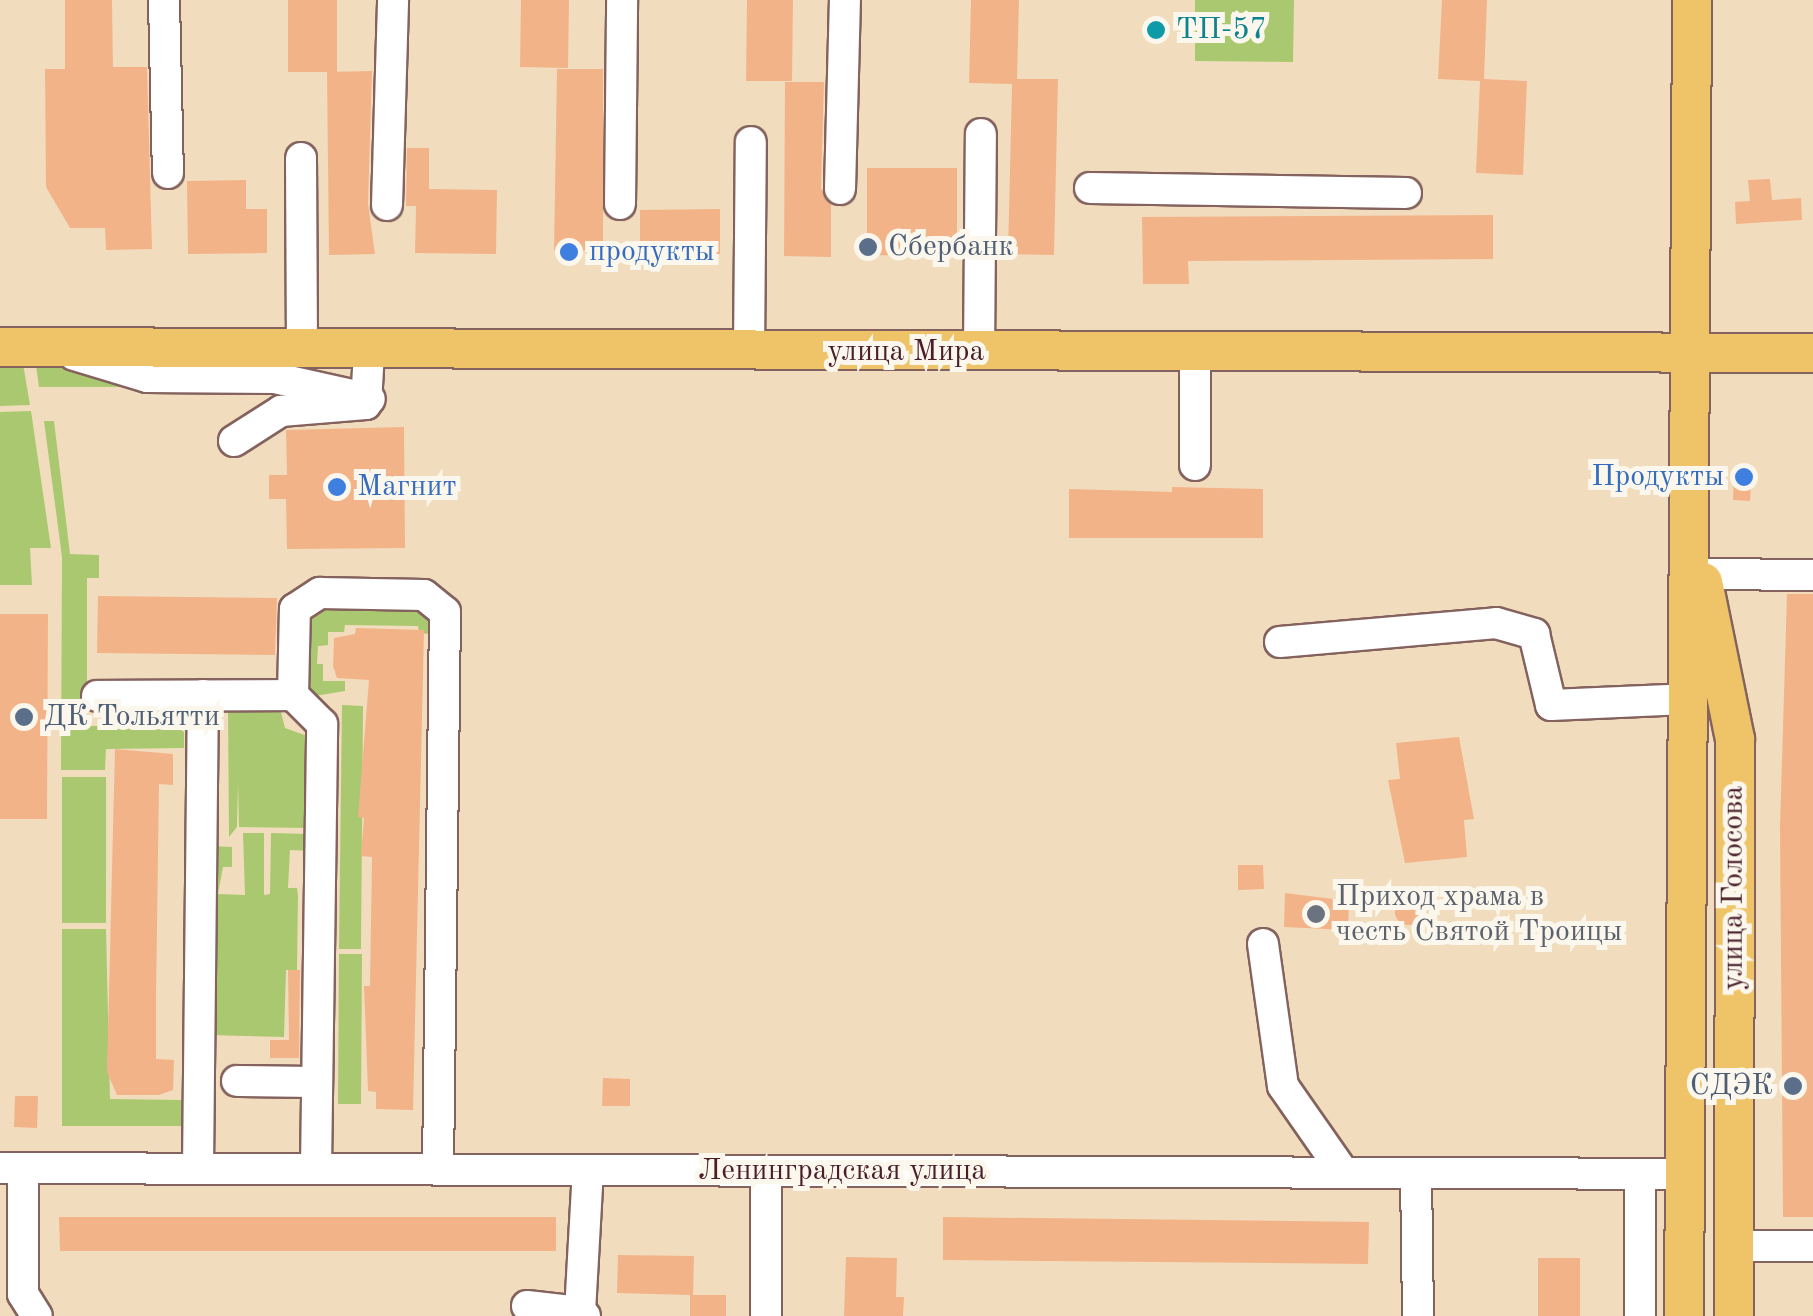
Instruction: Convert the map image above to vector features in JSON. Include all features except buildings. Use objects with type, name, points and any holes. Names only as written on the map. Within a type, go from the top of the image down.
[{"type":"main road","name":"улица Голосова","points":[[1684,1316],[1692,0]]},
{"type":"main road","name":"улица Мира","points":[[0,347],[302,352],[1813,353]]},
{"type":"main road","name":"улица Голосова","points":[[1690,464],[1702,574],[1734,739],[1734,1316]]},
{"type":"main road","points":[[1686,737],[1718,726],[1734,739]]},
{"type":"street","points":[[164,0],[168,174]]},
{"type":"street","points":[[387,204],[394,0]]},
{"type":"street","points":[[620,204],[622,0]]},
{"type":"street","points":[[840,189],[845,0]]},
{"type":"street","points":[[980,352],[982,134]]},
{"type":"street","points":[[749,352],[751,142]]},
{"type":"street","points":[[301,158],[302,352]]},
{"type":"street","points":[[1090,188],[1406,193]]},
{"type":"street","points":[[52,348],[147,377],[274,378],[370,399]]},
{"type":"street","points":[[369,352],[370,399]]},
{"type":"street","points":[[1194,466],[1195,352]]},
{"type":"street","points":[[234,441],[281,411],[354,408],[370,399]]},
{"type":"street","points":[[1702,574],[1813,576]]},
{"type":"street","points":[[293,695],[295,609],[308,596],[424,595],[441,604],[438,1169]]},
{"type":"street","points":[[1280,642],[1496,623],[1534,634],[1551,704],[1686,699]]},
{"type":"street","points":[[198,1168],[204,695]]},
{"type":"street","points":[[97,696],[293,695],[322,724],[316,1168]]},
{"type":"street","points":[[1263,944],[1283,1086],[1343,1172]]},
{"type":"street","points":[[237,1081],[317,1082]]},
{"type":"street","points":[[11,1168],[23,1294],[38,1316]]},
{"type":"street","name":"Ленинградская улица","points":[[11,1168],[1683,1174]]},
{"type":"street","points":[[526,1306],[582,1314],[588,1170]]},
{"type":"street","points":[[766,1170],[766,1316]]},
{"type":"street","points":[[1414,1315],[1416,1173]]},
{"type":"street","points":[[1640,1174],[1640,1316]]},
{"type":"street","points":[[1734,1246],[1813,1246]]},
{"type":"green space","points":[[1195,0],[1294,0],[1293,62],[1195,61]]},
{"type":"green space","points":[[23,364],[30,405],[0,406],[0,365]]},
{"type":"green space","points":[[36,365],[59,365],[153,387],[39,387]]},
{"type":"green space","points":[[31,411],[51,548],[30,548],[32,585],[0,585],[0,412]]},
{"type":"green space","points":[[44,421],[54,421],[70,554],[99,555],[99,578],[87,578],[87,726],[175,726],[184,732],[184,748],[106,749],[105,770],[61,770],[62,557]]},
{"type":"green space","points":[[317,608],[420,609],[431,620],[431,634],[419,633],[418,626],[345,625],[344,632],[328,632],[328,645],[318,646],[317,664],[323,664],[323,681],[345,681],[345,691],[315,696],[307,685],[309,619]]},
{"type":"green space","points":[[342,705],[363,706],[361,949],[339,949]]},
{"type":"green space","points":[[228,707],[280,708],[285,728],[310,737],[310,828],[239,827],[238,781],[237,827],[229,837]]},
{"type":"green space","points":[[62,777],[106,777],[106,923],[62,923]]},
{"type":"green space","points":[[243,833],[264,833],[264,895],[270,894],[271,833],[310,834],[318,853],[313,875],[303,881],[312,851],[290,850],[288,888],[297,888],[298,896],[297,970],[286,970],[284,1037],[208,1035],[210,846],[232,847],[232,867],[223,867],[218,894],[245,895]]},
{"type":"green space","points":[[62,929],[106,929],[110,1099],[182,1100],[183,1126],[62,1126]]},
{"type":"green space","points":[[339,954],[362,954],[361,1104],[338,1104]]},
{"type":"place","name":"ТП-57","points":[[1156,30]]},
{"type":"place","name":"Сбербанк","points":[[868,247]]},
{"type":"place","name":"продукты","points":[[569,252]]},
{"type":"place","name":"Продукты","points":[[1744,477]]},
{"type":"place","name":"Магнит","points":[[337,487]]},
{"type":"place","name":"ДК Тольятти","points":[[24,717]]},
{"type":"place","name":"Приход храма в честь Святой Троицы","points":[[1316,914]]},
{"type":"place","name":"СДЭК","points":[[1793,1086]]}]
